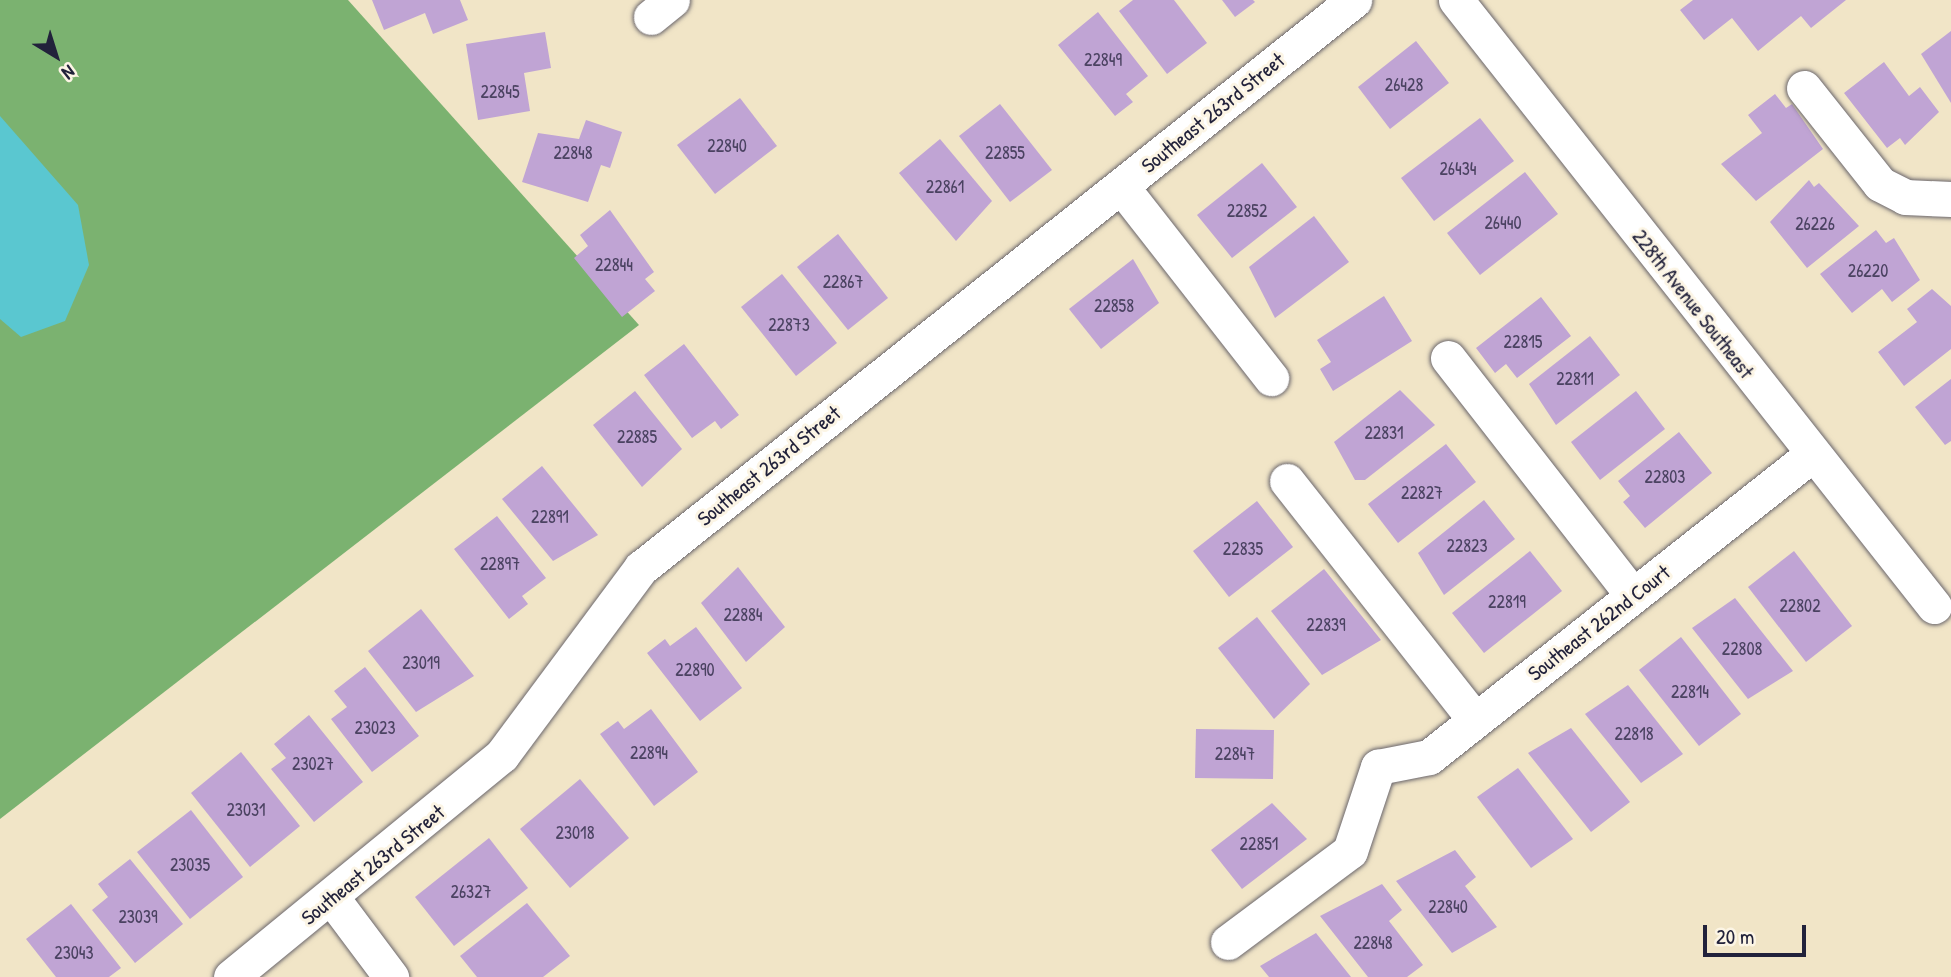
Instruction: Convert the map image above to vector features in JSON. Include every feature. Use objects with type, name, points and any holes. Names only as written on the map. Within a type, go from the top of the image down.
[{"type":"street","name":"Southeast 263rd Street","points":[[231,977],[332,898],[502,755],[641,568],[1354,0]]},
{"type":"street","name":"228th Avenue Southeast","points":[[1456,0],[1810,456],[1934,606]]},
{"type":"street","points":[[1804,88],[1880,184],[1905,197],[1951,199]]},
{"type":"street","points":[[1121,186],[1271,378]]},
{"type":"street","points":[[1448,358],[1633,596]]},
{"type":"street","name":"Southeast 262nd Court","points":[[1228,942],[1350,851],[1378,767],[1429,757],[1810,456]]},
{"type":"street","points":[[1287,481],[1475,720]]},
{"type":"street","points":[[332,898],[391,977]]},
{"type":"green space","points":[[0,0],[348,0],[639,325],[0,819]]},
{"type":"water","points":[[0,116],[78,205],[89,265],[65,321],[21,337],[0,319]]},
{"type":"building","points":[[372,0],[460,0],[468,20],[433,34],[425,13],[384,30]]},
{"type":"building","points":[[1133,0],[1174,0],[1207,43],[1167,74],[1119,11]]},
{"type":"building","points":[[1222,0],[1253,0],[1255,2],[1235,17]]},
{"type":"building","points":[[1693,0],[1846,0],[1811,28],[1801,16],[1758,51],[1732,18],[1704,40],[1680,10]]},
{"type":"building","points":[[1098,12],[1148,76],[1126,94],[1133,102],[1115,116],[1058,45]]},
{"type":"building","points":[[1951,31],[1951,103],[1921,54]]},
{"type":"building","points":[[545,32],[551,68],[524,73],[530,111],[478,120],[466,44]]},
{"type":"building","points":[[1416,41],[1449,83],[1390,129],[1358,87]]},
{"type":"building","points":[[1884,62],[1909,96],[1920,87],[1939,112],[1905,145],[1900,138],[1887,148],[1844,93]]},
{"type":"building","points":[[1775,94],[1786,108],[1792,104],[1823,149],[1756,201],[1721,164],[1762,133],[1748,115]]},
{"type":"building","points":[[740,98],[777,146],[715,194],[677,145]]},
{"type":"building","points":[[1000,104],[1052,170],[1010,202],[959,136]]},
{"type":"building","points":[[1480,118],[1514,161],[1434,221],[1401,178]]},
{"type":"building","points":[[586,120],[622,132],[610,168],[601,165],[588,202],[522,182],[538,133],[579,139]]},
{"type":"building","points":[[940,139],[992,201],[956,241],[899,173]]},
{"type":"building","points":[[1262,163],[1297,207],[1232,258],[1197,215]]},
{"type":"building","points":[[1525,172],[1558,214],[1480,275],[1447,233]]},
{"type":"building","points":[[1809,180],[1814,187],[1819,183],[1859,226],[1807,268],[1770,222]]},
{"type":"building","points":[[610,210],[654,272],[645,279],[655,291],[622,317],[574,258],[588,246],[580,235]]},
{"type":"building","points":[[1314,216],[1349,262],[1275,318],[1249,267]]},
{"type":"building","points":[[1876,230],[1886,243],[1894,238],[1920,280],[1892,302],[1882,289],[1852,313],[1820,274]]},
{"type":"building","points":[[838,234],[888,298],[848,330],[797,267]]},
{"type":"building","points":[[1133,259],[1159,303],[1101,349],[1069,309]]},
{"type":"building","points":[[782,274],[837,343],[796,376],[741,307]]},
{"type":"building","points":[[1932,289],[1951,306],[1951,349],[1904,386],[1878,352],[1917,322],[1907,309]]},
{"type":"building","points":[[1384,296],[1412,341],[1333,391],[1320,369],[1331,362],[1317,340]]},
{"type":"building","points":[[1541,297],[1571,336],[1517,378],[1506,364],[1495,373],[1476,348]]},
{"type":"building","points":[[1590,336],[1620,375],[1556,425],[1529,384]]},
{"type":"building","points":[[684,344],[739,415],[721,429],[715,421],[692,438],[644,375]]},
{"type":"building","points":[[1951,379],[1951,441],[1945,445],[1915,407]]},
{"type":"building","points":[[1400,390],[1435,425],[1365,480],[1355,480],[1334,442]]},
{"type":"building","points":[[635,391],[682,449],[642,487],[593,425]]},
{"type":"building","points":[[1636,391],[1665,429],[1600,480],[1571,442]]},
{"type":"building","points":[[1679,432],[1712,473],[1645,528],[1623,502],[1630,496],[1618,481]]},
{"type":"building","points":[[1446,444],[1476,482],[1398,543],[1368,504]]},
{"type":"building","points":[[542,466],[598,535],[553,561],[502,499]]},
{"type":"building","points":[[1484,500],[1515,539],[1444,595],[1418,553]]},
{"type":"building","points":[[1257,501],[1293,547],[1229,597],[1193,551]]},
{"type":"building","points":[[497,516],[546,578],[522,596],[528,604],[509,619],[454,549]]},
{"type":"building","points":[[1530,551],[1562,591],[1484,653],[1452,613]]},
{"type":"building","points":[[1794,551],[1852,626],[1806,662],[1748,587]]},
{"type":"building","points":[[738,567],[785,627],[746,662],[701,603]]},
{"type":"building","points":[[1324,569],[1381,640],[1322,675],[1271,611]]},
{"type":"building","points":[[1735,598],[1793,671],[1748,699],[1692,628]]},
{"type":"building","points":[[421,609],[474,676],[416,712],[368,651]]},
{"type":"building","points":[[1257,617],[1310,684],[1274,719],[1218,648]]},
{"type":"building","points":[[696,627],[742,688],[700,721],[647,653],[665,639],[670,646]]},
{"type":"building","points":[[1681,637],[1741,714],[1699,746],[1639,670]]},
{"type":"building","points":[[365,667],[419,736],[372,772],[331,719],[347,707],[334,691]]},
{"type":"building","points":[[1628,685],[1683,754],[1641,783],[1585,714]]},
{"type":"building","points":[[651,709],[698,772],[654,806],[600,734],[618,721],[624,729]]},
{"type":"building","points":[[309,715],[363,782],[314,822],[271,769],[286,758],[274,744]]},
{"type":"building","points":[[1571,728],[1630,802],[1591,832],[1528,753]]},
{"type":"building","points":[[1196,729],[1274,730],[1273,779],[1195,778]]},
{"type":"building","points":[[241,752],[300,826],[250,867],[191,793]]},
{"type":"building","points":[[1518,768],[1573,839],[1531,868],[1477,797]]},
{"type":"building","points":[[580,779],[629,838],[570,888],[520,829]]},
{"type":"building","points":[[1272,803],[1307,839],[1242,889],[1211,850]]},
{"type":"building","points":[[191,810],[243,877],[190,919],[137,852]]},
{"type":"building","points":[[489,838],[528,888],[454,946],[415,897]]},
{"type":"building","points":[[1455,850],[1476,877],[1465,886],[1497,927],[1452,953],[1396,881]]},
{"type":"building","points":[[130,859],[183,924],[135,963],[92,910],[108,897],[98,884]]},
{"type":"building","points":[[1382,884],[1402,910],[1389,921],[1423,965],[1407,977],[1368,977],[1320,916]]},
{"type":"building","points":[[527,903],[570,956],[543,977],[477,977],[460,956]]},
{"type":"building","points":[[71,904],[121,968],[109,977],[56,977],[26,939]]},
{"type":"building","points":[[1316,933],[1351,977],[1269,977],[1260,966]]}]
